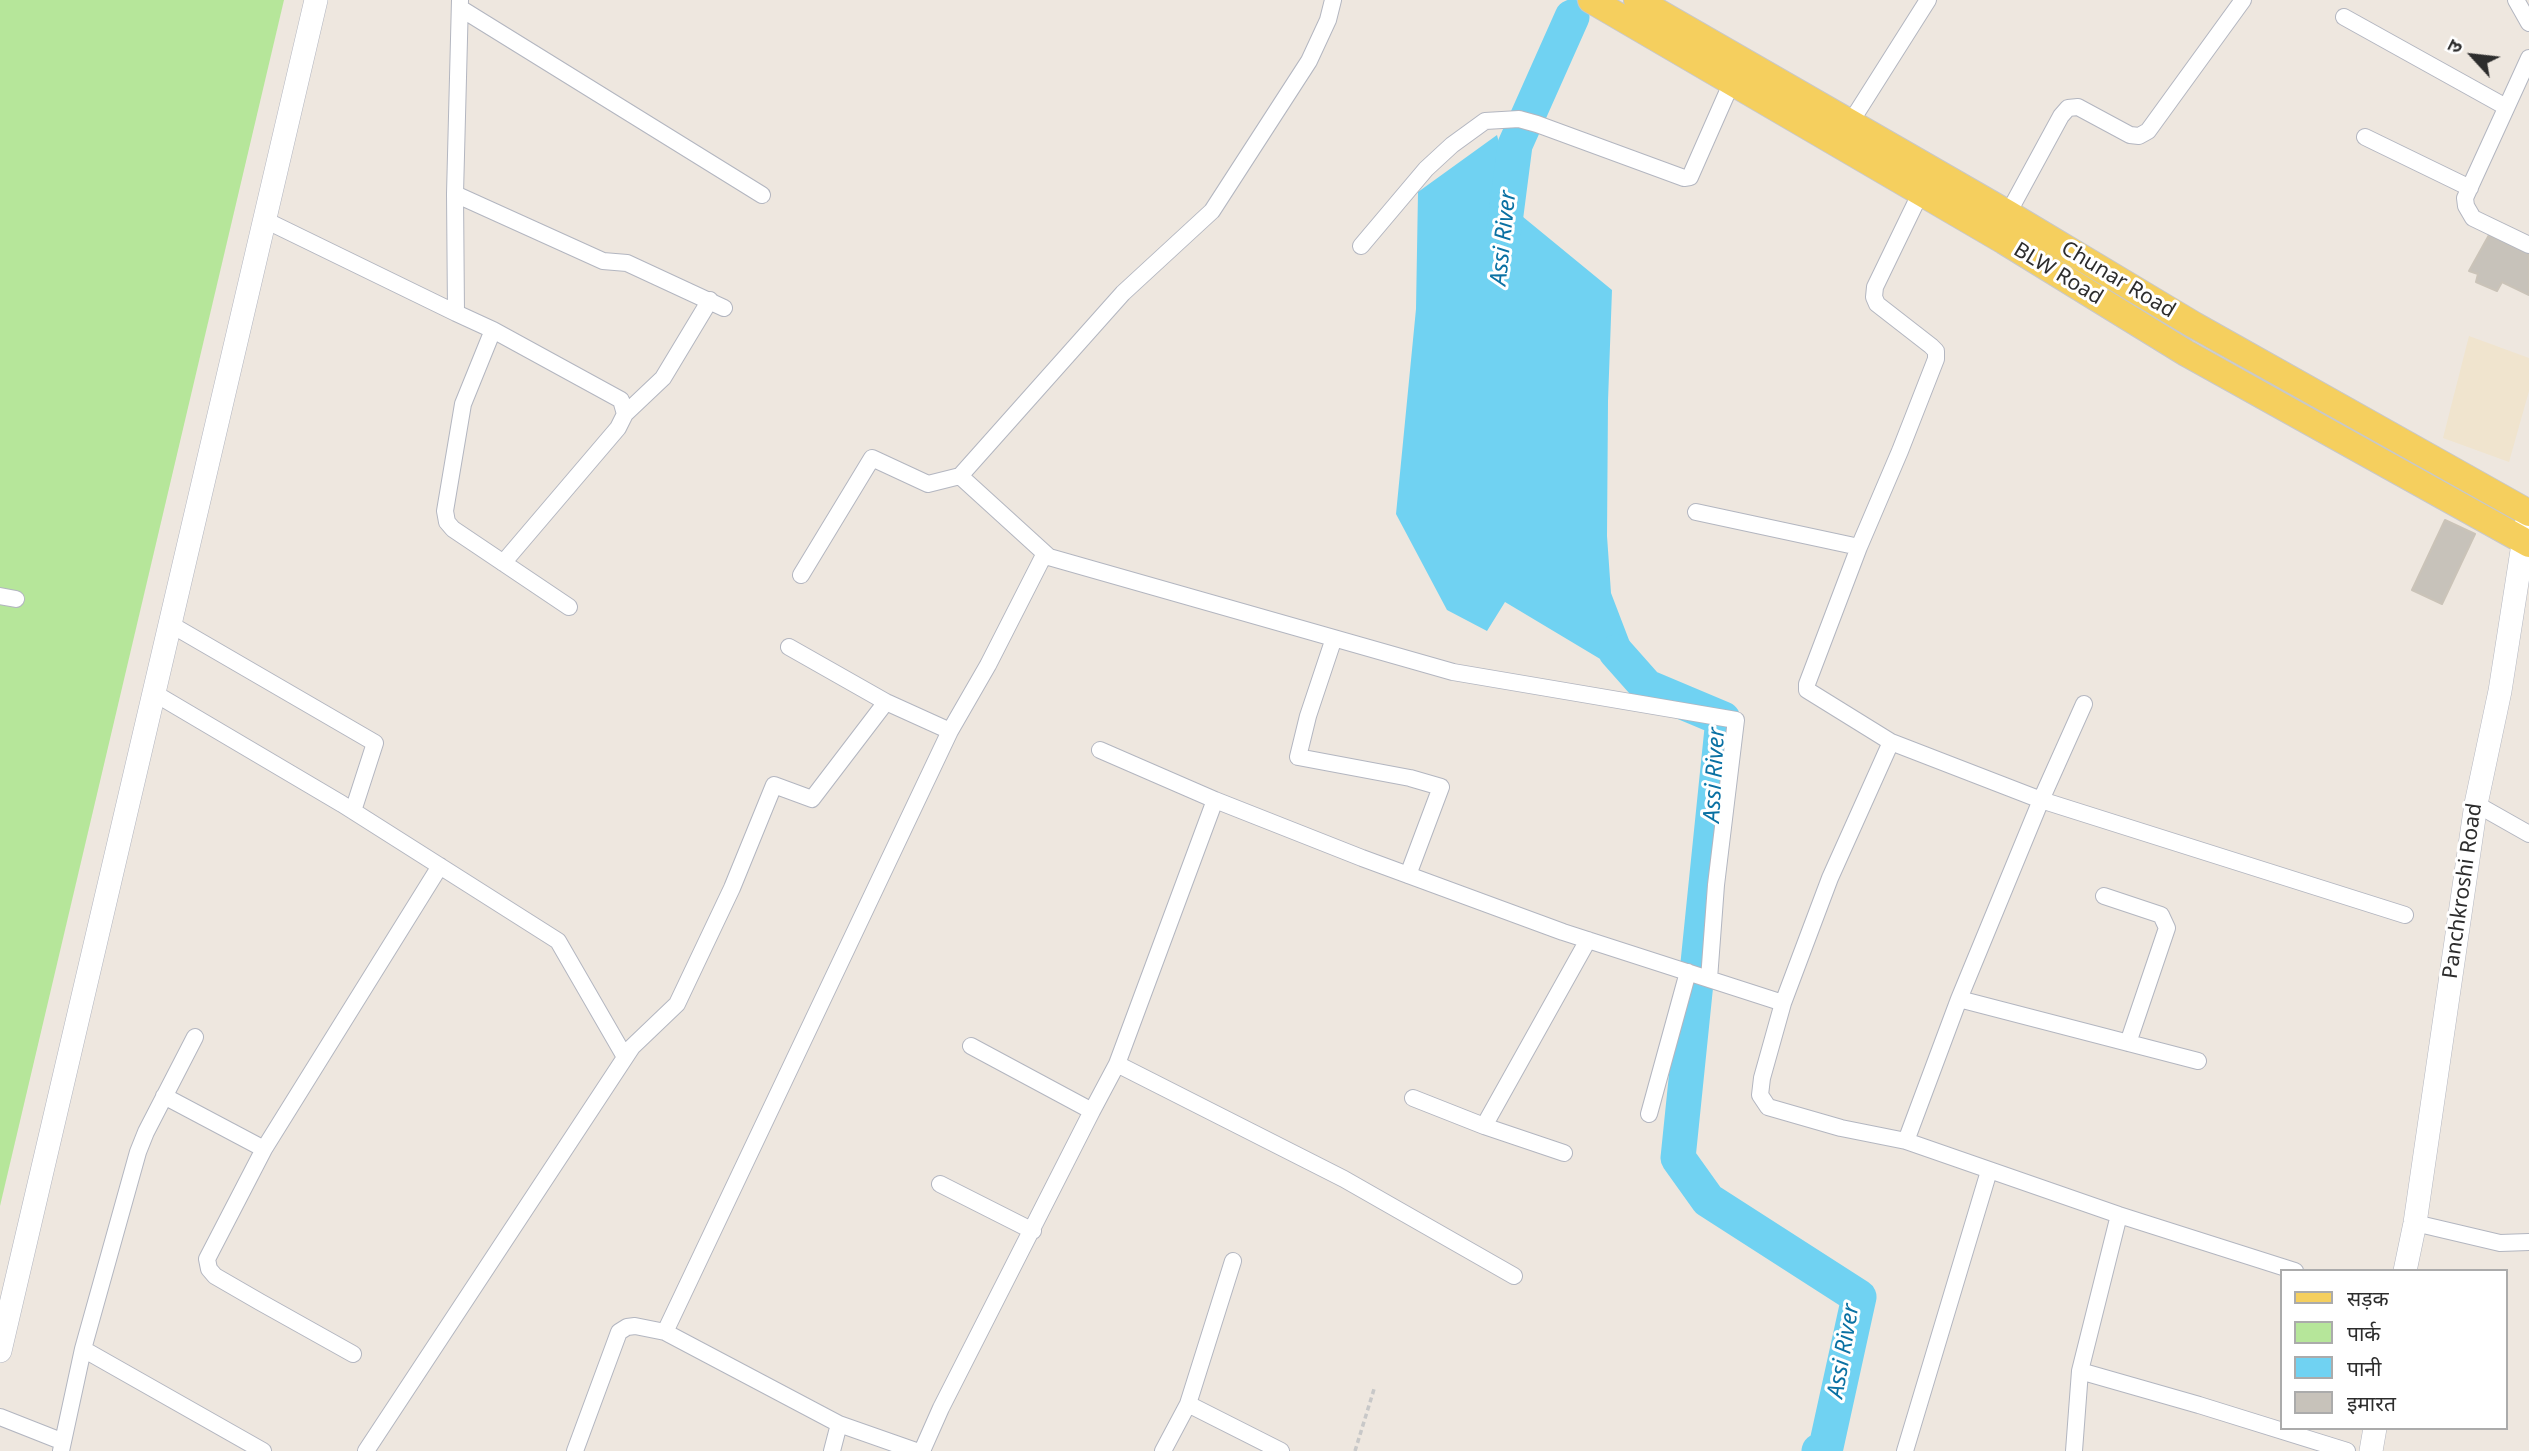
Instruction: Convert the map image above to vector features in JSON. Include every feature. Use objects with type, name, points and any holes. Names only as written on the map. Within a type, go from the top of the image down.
[{"type":"main road","name":"Chunar Road","points":[[1637,0],[1844,134],[2007,213],[2194,325],[2529,513]]},
{"type":"main road","name":"BLW Road","points":[[1600,2],[1731,84],[1844,134],[1920,194],[1999,238],[2186,353],[2525,542]]},
{"type":"street","points":[[0,1351],[316,0]]},
{"type":"street","points":[[801,575],[872,458],[928,484],[960,476],[1123,293],[1212,211],[1309,61],[1328,20],[1333,0]]},
{"type":"street","points":[[1844,134],[1928,0]]},
{"type":"street","points":[[1999,238],[2007,213],[2068,108],[2078,107],[2130,135],[2139,136],[2148,131],[2243,0]]},
{"type":"street","points":[[2516,0],[2529,23]]},
{"type":"street","points":[[456,313],[455,194],[460,4]]},
{"type":"street","points":[[460,4],[762,195]]},
{"type":"street","points":[[2344,17],[2506,107]]},
{"type":"street","points":[[2529,58],[2465,198],[2473,218],[2529,245]]},
{"type":"street","points":[[1361,246],[1426,169],[1452,145],[1485,121],[1519,119],[1537,124],[1685,178],[1693,173],[1731,84]]},
{"type":"street","points":[[2365,137],[2470,188]]},
{"type":"street","points":[[455,194],[603,261],[627,263],[717,304],[663,378],[625,414],[618,428],[503,563]]},
{"type":"street","points":[[1920,194],[1875,287],[1874,297],[1877,304],[1931,346],[1936,351],[1936,359],[1859,547],[1807,690],[1891,742],[2041,800],[2405,915]]},
{"type":"street","points":[[265,220],[492,330],[621,400],[625,414]]},
{"type":"street","points":[[492,330],[463,404],[445,512],[447,522],[453,529],[569,607]]},
{"type":"street","points":[[960,476],[1049,556],[1453,672],[1736,720],[1716,885],[1709,979]]},
{"type":"street","points":[[1696,512],[1859,547]]},
{"type":"street","name":"Panchkroshi Road","points":[[2404,1269],[2415,1223],[2476,804],[2500,691],[2529,513]]},
{"type":"street","points":[[665,1332],[950,731],[988,665],[1040,560],[1049,556]]},
{"type":"street","points":[[170,624],[375,743],[352,811]]},
{"type":"street","points":[[1334,638],[1308,716],[1298,757],[1410,778],[1441,787],[1408,875]]},
{"type":"street","points":[[789,647],[886,702],[950,731]]},
{"type":"street","points":[[154,693],[352,811],[558,941],[625,1058]]},
{"type":"street","points":[[366,1451],[632,1047],[677,1003],[732,888],[774,785],[812,799],[886,702]]},
{"type":"street","points":[[1906,1141],[1959,999],[2041,800],[2084,704]]},
{"type":"street","points":[[1891,742],[1830,878],[1783,1003],[1762,1078],[1760,1095],[1768,1107],[1841,1128],[1906,1141],[2119,1215],[2289,1269]]},
{"type":"street","points":[[1100,750],[1215,800],[1408,875],[1588,940],[1783,1003]]},
{"type":"street","points":[[922,1451],[941,1408],[1116,1064],[1215,800]]},
{"type":"street","points":[[2476,804],[2529,834]]},
{"type":"street","points":[[354,1354],[215,1276],[209,1269],[207,1259],[264,1149],[440,866]]},
{"type":"street","points":[[2104,896],[2161,915],[2167,928],[2128,1043]]},
{"type":"street","points":[[1484,1126],[1588,940]]},
{"type":"street","points":[[1649,1114],[1688,972]]},
{"type":"street","points":[[1959,999],[2198,1062]]},
{"type":"street","points":[[0,1417],[61,1446],[83,1349],[138,1152],[195,1037]]},
{"type":"street","points":[[971,1046],[1092,1111]]},
{"type":"street","points":[[1116,1064],[1344,1179],[1514,1276]]},
{"type":"street","points":[[164,1096],[264,1149]]},
{"type":"street","points":[[1413,1098],[1564,1153]]},
{"type":"street","points":[[1905,1451],[1989,1171]]},
{"type":"street","points":[[940,1184],[1032,1231]]},
{"type":"street","points":[[2074,1451],[2080,1371],[2119,1215]]},
{"type":"street","points":[[2415,1223],[2500,1243],[2529,1242]]},
{"type":"street","points":[[1163,1451],[1188,1404],[1233,1261]]},
{"type":"street","points":[[575,1451],[619,1332],[635,1326],[665,1332],[839,1423],[916,1451]]},
{"type":"street","points":[[83,1349],[263,1451]]},
{"type":"street","points":[[2080,1371],[2347,1451]]},
{"type":"street","points":[[1188,1404],[1281,1451]]},
{"type":"street","points":[[832,1451],[839,1423]]},
{"type":"street","points":[[2371,1451],[2375,1430]]},
{"type":"path","points":[[1355,1451],[1375,1386]]},
{"type":"shaded area","points":[[2469,336],[2529,358],[2529,391],[2509,462],[2443,438]]},
{"type":"green space","points":[[0,0],[284,0],[0,1206]]},
{"type":"water","points":[[1497,135],[1517,212],[1612,290],[1607,536],[1611,593],[1647,687],[1505,602],[1487,631],[1447,610],[1396,514],[1416,309],[1418,192]]},
{"type":"building","points":[[2489,235],[2529,253],[2529,295],[2502,282],[2497,291],[2476,282],[2478,274],[2469,271]]},
{"type":"building","points":[[2445,520],[2475,534],[2442,604],[2412,590]]},
{"type":"waterway","name":"Assi River","points":[[1504,230],[1515,145],[1572,17]]},
{"type":"waterway","name":"Assi River","points":[[1616,652],[1647,687],[1723,719],[1678,1158],[1708,1200],[1859,1297],[1826,1447],[1819,1451]]}]
